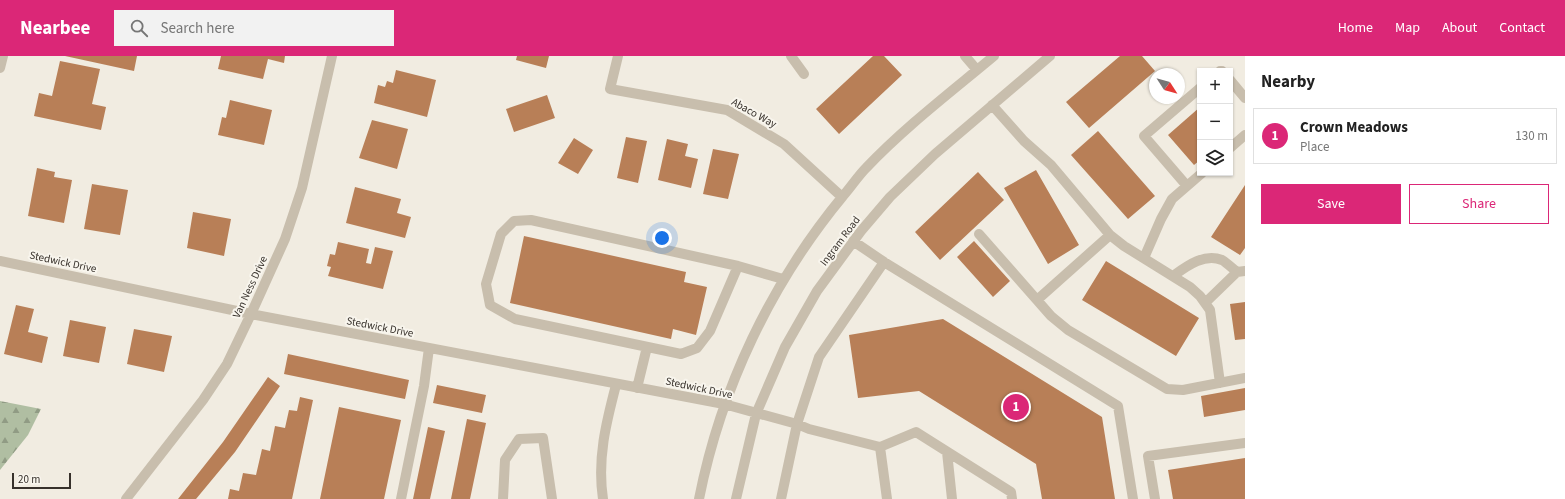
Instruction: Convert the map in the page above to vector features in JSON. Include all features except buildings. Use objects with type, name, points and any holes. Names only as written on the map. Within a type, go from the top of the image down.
[{"type":"street","points":[[0,68],[3,56]]},
{"type":"street","name":"Van Ness Drive","points":[[126,499],[203,400],[227,364],[251,314],[285,239],[302,188],[332,56]]},
{"type":"street","name":"Abaco Way","points":[[618,56],[610,89],[728,110],[784,144],[842,197]]},
{"type":"street","points":[[791,56],[804,74]]},
{"type":"street","points":[[965,56],[977,70]]},
{"type":"street","points":[[699,499],[707,458],[724,404],[752,337],[783,279],[826,215],[866,168],[911,126],[994,56]]},
{"type":"street","name":"Ingram Road","points":[[736,499],[756,414],[785,347],[817,291],[853,241],[890,197],[935,154],[1050,56]]},
{"type":"street","points":[[1233,84],[1245,98]]},
{"type":"street","points":[[1187,186],[1144,136],[1197,91]]},
{"type":"street","points":[[992,105],[1024,141],[1052,165],[1110,234],[1144,258],[1190,287],[1205,303],[1210,310],[1220,383]]},
{"type":"street","points":[[1233,145],[1245,135]]},
{"type":"street","points":[[1144,258],[1161,219],[1172,199],[1199,176]]},
{"type":"street","points":[[738,266],[710,331],[697,348],[681,354],[515,319],[490,305],[486,284],[501,234],[514,221],[531,220],[738,266],[783,279]]},
{"type":"street","points":[[979,234],[1051,316],[1068,330],[1167,389],[1183,390],[1245,378]]},
{"type":"street","points":[[1037,300],[1110,234]]},
{"type":"street","points":[[853,241],[884,262],[1118,406],[1133,499]]},
{"type":"street","points":[[1173,276],[1187,266],[1208,257],[1222,260],[1241,271],[1205,303]]},
{"type":"street","name":"Stedwick Drive","points":[[0,261],[251,314],[616,385],[724,404],[797,424],[809,429],[880,447]]},
{"type":"street","points":[[781,499],[797,424],[819,357],[884,262]]},
{"type":"street","points":[[637,388],[647,347]]},
{"type":"street","points":[[401,499],[424,386],[429,348]]},
{"type":"street","points":[[602,499],[603,436],[616,385]]},
{"type":"street","points":[[887,499],[880,447],[916,432],[1011,492],[1012,499]]},
{"type":"street","points":[[503,499],[504,460],[518,439],[543,438],[552,499]]},
{"type":"street","points":[[1155,499],[1148,456],[1245,443]]},
{"type":"street","points":[[947,452],[952,499]]},
{"type":"green space","points":[[0,401],[41,409],[28,435],[0,470]]},
{"type":"place","name":"Crown Meadows","points":[[1016,407]]}]
